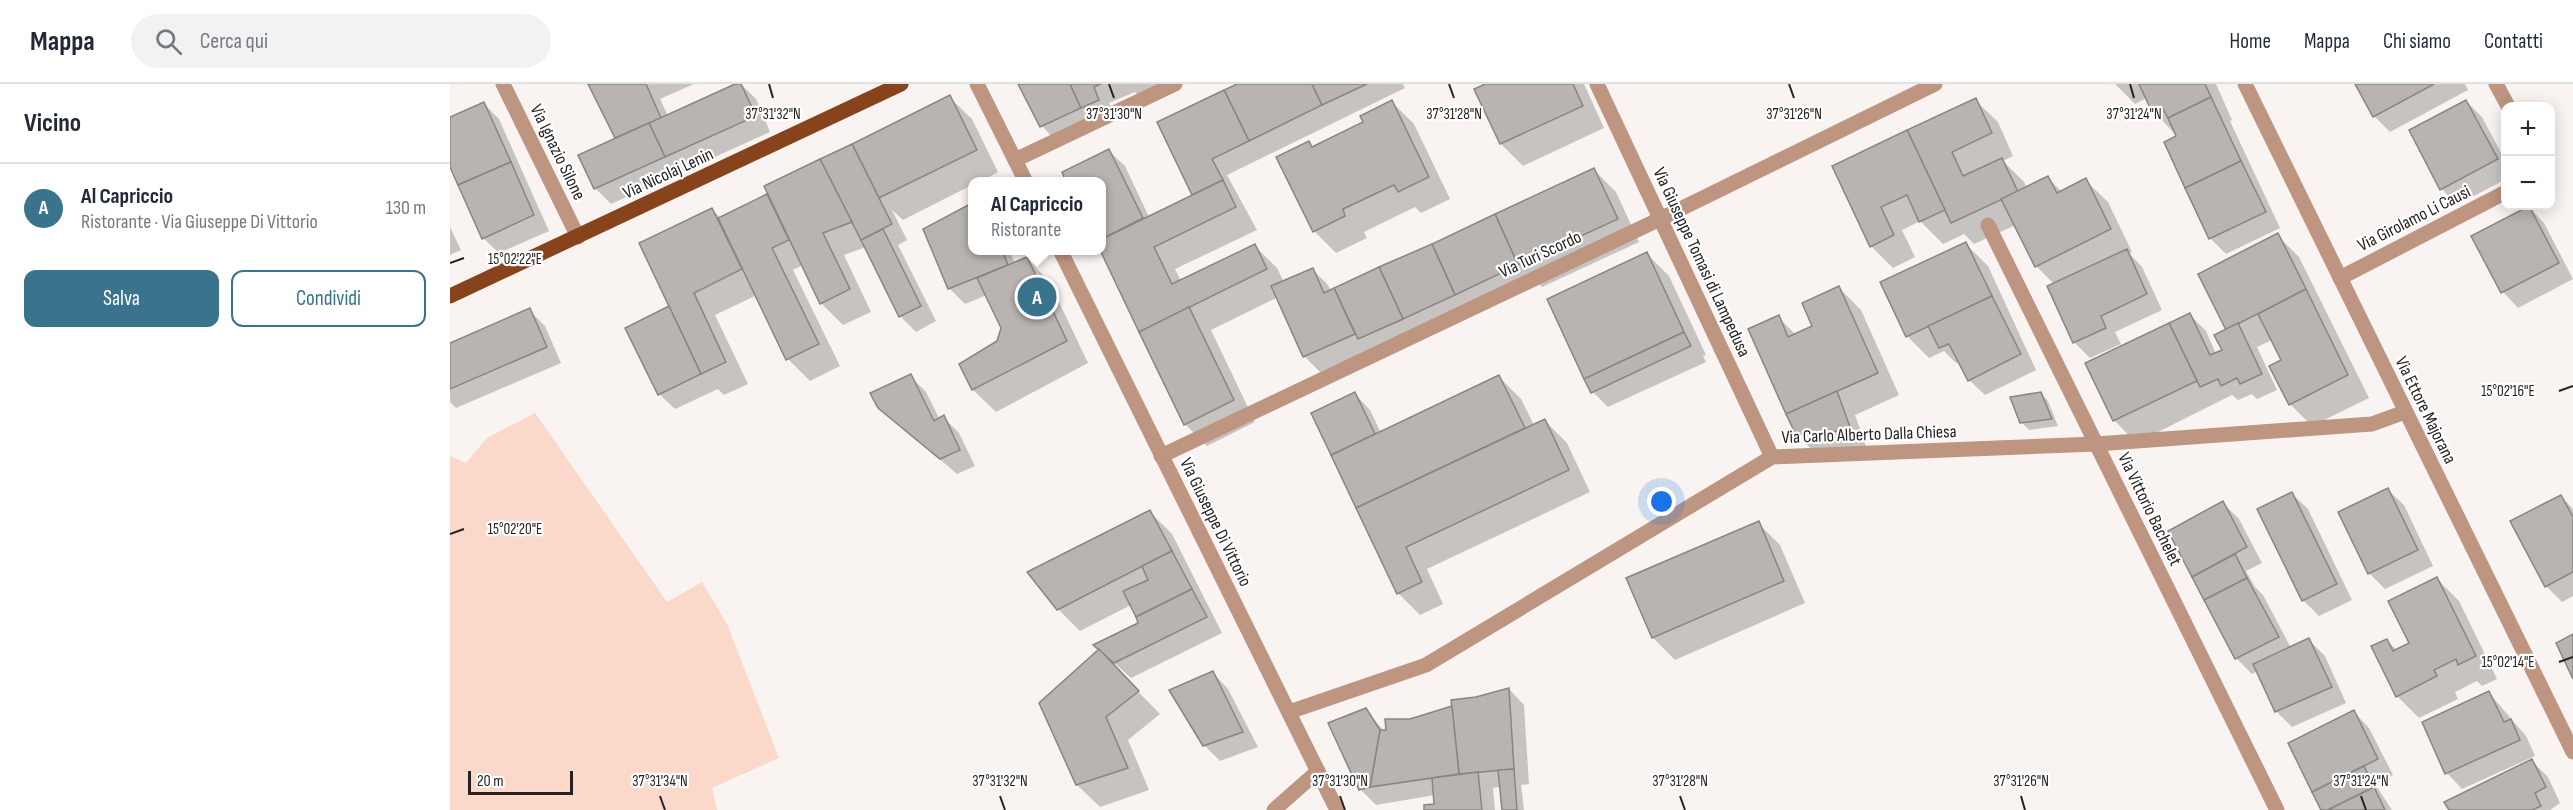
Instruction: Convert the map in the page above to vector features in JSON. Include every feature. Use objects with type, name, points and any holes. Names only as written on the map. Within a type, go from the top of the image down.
[{"type":"main road","name":"Via Nicolaj Lenin","points":[[450,296],[901,84]]},
{"type":"street","name":"Via Ignazio Silone","points":[[503,84],[578,237]]},
{"type":"street","points":[[977,84],[1024,177]]},
{"type":"street","points":[[1015,160],[1175,84]]},
{"type":"street","name":"Via Giuseppe Tomasi di Lampedusa","points":[[1597,84],[1772,457]]},
{"type":"street","name":"Via Turi Scordo","points":[[1161,456],[1660,219],[1935,84]]},
{"type":"street","name":"Via Ettore Majorana","points":[[2244,84],[2573,752]]},
{"type":"street","points":[[2496,84],[2506,102]]},
{"type":"street","name":"Via Girolamo Li Causi","points":[[2340,278],[2501,194]]},
{"type":"street","name":"Via Vittorio Bachelet","points":[[1988,225],[2277,810]]},
{"type":"street","name":"Via Giuseppe Di Vittorio","points":[[1062,255],[1337,810]]},
{"type":"street","name":"Via Carlo Alberto Dalla Chiesa","points":[[1288,712],[1426,665],[1772,457],[2096,444],[2373,424],[2405,412]]},
{"type":"street","points":[[1274,810],[1317,771]]},
{"type":"shaded area","points":[[535,413],[667,602],[702,582],[727,624],[779,758],[712,788],[717,810],[450,810],[450,456],[466,463],[487,438]]},
{"type":"building","points":[[588,84],[646,84],[661,118],[615,138]]},
{"type":"building","points":[[735,84],[741,84],[756,116],[665,157],[649,123]]},
{"type":"building","points":[[1018,84],[1070,84],[1081,108],[1040,127]]},
{"type":"building","points":[[1070,84],[1101,84],[1094,87],[1099,100],[1081,108]]},
{"type":"building","points":[[1237,84],[1312,84],[1322,105],[1249,141],[1224,90]]},
{"type":"building","points":[[1312,84],[1367,84],[1322,105]]},
{"type":"building","points":[[1485,84],[1573,84],[1583,106],[1500,144],[1474,89]]},
{"type":"building","points":[[2139,84],[2205,84],[2211,97],[2168,118],[2162,107],[2152,112]]},
{"type":"building","points":[[2355,84],[2434,84],[2373,117]]},
{"type":"building","points":[[1224,90],[1249,141],[1212,159],[1223,180],[1192,195],[1157,122]]},
{"type":"building","points":[[950,95],[977,150],[879,198],[852,144]]},
{"type":"building","points":[[2211,97],[2241,161],[2185,188],[2164,142],[2176,136],[2168,118]]},
{"type":"building","points":[[1976,98],[1992,133],[1952,152],[1963,176],[2002,158],[2018,192],[1951,223],[1907,130]]},
{"type":"building","points":[[1392,100],[1429,177],[1398,192],[1394,185],[1343,209],[1345,216],[1313,232],[1276,157],[1309,141],[1312,147],[1363,122],[1360,116]]},
{"type":"building","points":[[2466,100],[2498,159],[2440,190],[2409,130]]},
{"type":"building","points":[[484,102],[511,162],[458,185],[450,167],[450,117]]},
{"type":"building","points":[[649,123],[665,157],[594,189],[578,155]]},
{"type":"building","points":[[1907,130],[1945,210],[1919,222],[1907,195],[1881,207],[1894,235],[1870,247],[1832,166]]},
{"type":"building","points":[[852,144],[892,224],[861,240],[820,159]]},
{"type":"building","points":[[1109,149],[1143,218],[1106,237],[1106,177],[1064,177],[1062,172]]},
{"type":"building","points":[[820,159],[852,222],[823,233],[850,289],[820,304],[764,186]]},
{"type":"building","points":[[2241,161],[2266,212],[2209,239],[2185,188]]},
{"type":"building","points":[[511,162],[534,215],[482,239],[458,185]]},
{"type":"building","points":[[1594,168],[1618,219],[1518,265],[1495,214]]},
{"type":"building","points":[[2048,176],[2057,193],[2086,178],[2111,229],[2035,267],[2001,199]]},
{"type":"building","points":[[1223,180],[1236,207],[1154,247],[1172,284],[1255,244],[1267,269],[1139,332],[1102,255],[1106,255],[1106,237]]},
{"type":"building","points":[[767,194],[789,240],[772,248],[819,344],[786,360],[718,218]]},
{"type":"building","points":[[968,205],[968,255],[1004,255],[1008,265],[948,289],[923,229]]},
{"type":"building","points":[[712,208],[742,269],[694,293],[726,362],[701,374],[639,243]]},
{"type":"building","points":[[2521,210],[2531,210],[2559,263],[2501,293],[2471,236]]},
{"type":"building","points":[[1495,214],[1518,265],[1455,295],[1432,244]]},
{"type":"building","points":[[883,229],[921,306],[899,317],[861,240]]},
{"type":"building","points":[[2278,233],[2306,289],[2226,330],[2198,274]]},
{"type":"building","points":[[1966,242],[1992,296],[1906,337],[1880,282]]},
{"type":"building","points":[[1432,244],[1455,295],[1403,319],[1379,267]]},
{"type":"building","points":[[2127,249],[2147,294],[2101,316],[2106,328],[2073,343],[2047,286]]},
{"type":"building","points":[[1647,252],[1684,332],[1584,379],[1547,299]]},
{"type":"building","points":[[1027,257],[1067,341],[972,390],[959,364],[997,341],[1001,328],[977,278]]},
{"type":"building","points":[[1379,267],[1403,319],[1358,339],[1334,288]]},
{"type":"building","points":[[1313,268],[1324,293],[1334,288],[1355,334],[1303,357],[1271,286]]},
{"type":"building","points":[[1839,286],[1878,373],[1786,414],[1748,329],[1779,315],[1788,337],[1812,326],[1802,303]]},
{"type":"building","points":[[2306,289],[2348,375],[2289,405],[2269,366],[2281,360],[2258,314]]},
{"type":"building","points":[[1992,296],[2021,354],[1968,381],[1949,344],[1939,348],[1928,326]]},
{"type":"building","points":[[669,306],[701,374],[658,395],[625,328]]},
{"type":"building","points":[[1189,307],[1234,400],[1184,425],[1139,332]]},
{"type":"building","points":[[530,308],[547,347],[450,389],[450,343]]},
{"type":"building","points":[[2190,313],[2210,355],[2222,350],[2214,335],[2238,323],[2262,374],[2240,384],[2237,378],[2221,386],[2218,379],[2200,387],[2169,323]]},
{"type":"building","points":[[2169,323],[2197,381],[2113,421],[2085,363]]},
{"type":"building","points":[[1684,332],[1691,346],[1591,393],[1584,379]]},
{"type":"building","points":[[911,374],[934,421],[944,415],[960,450],[940,459],[878,408],[870,393]]},
{"type":"building","points":[[1499,375],[1525,428],[1356,508],[1331,455]]},
{"type":"building","points":[[1837,391],[1851,430],[1796,435],[1786,414]]},
{"type":"building","points":[[1355,392],[1375,434],[1331,455],[1311,413]]},
{"type":"building","points":[[2041,392],[2052,419],[2020,423],[2010,397]]},
{"type":"building","points":[[1545,419],[1569,470],[1406,547],[1422,582],[1397,594],[1356,508]]},
{"type":"building","points":[[2388,488],[2418,550],[2368,574],[2338,512]]},
{"type":"building","points":[[2292,492],[2337,584],[2302,601],[2257,509]]},
{"type":"building","points":[[2561,495],[2573,517],[2573,572],[2545,587],[2510,521]]},
{"type":"building","points":[[2223,501],[2247,547],[2192,577],[2168,531]]},
{"type":"building","points":[[1150,510],[1172,551],[1057,610],[1027,572]]},
{"type":"building","points":[[1759,521],[1784,581],[1652,638],[1626,578]]},
{"type":"building","points":[[1172,551],[1192,589],[1136,617],[1123,591],[1148,580],[1142,566]]},
{"type":"building","points":[[2235,554],[2247,578],[2204,600],[2192,577]]},
{"type":"building","points":[[2437,577],[2476,656],[2458,665],[2456,659],[2434,670],[2437,676],[2396,697],[2371,646],[2387,639],[2393,651],[2409,643],[2388,601]]},
{"type":"building","points":[[2247,578],[2279,637],[2235,659],[2204,600]]},
{"type":"building","points":[[1192,589],[1207,617],[1114,663],[1093,645],[1138,623],[1136,617]]},
{"type":"building","points":[[2573,634],[2573,679],[2556,643]]},
{"type":"building","points":[[2309,638],[2332,687],[2275,712],[2253,664]]},
{"type":"building","points":[[1099,649],[1139,691],[1106,717],[1128,768],[1076,785],[1039,703]]},
{"type":"building","points":[[1213,671],[1243,732],[1203,746],[1169,690]]},
{"type":"building","points":[[1509,688],[1514,769],[1459,774],[1451,700],[1476,697]]},
{"type":"building","points":[[2489,691],[2504,722],[2511,719],[2520,740],[2445,774],[2422,722]]},
{"type":"building","points":[[1452,706],[1459,774],[1370,787],[1380,730],[1386,730],[1385,719],[1410,719]]},
{"type":"building","points":[[1366,708],[1380,730],[1370,787],[1359,790],[1328,723]]},
{"type":"building","points":[[2354,710],[2378,759],[2312,792],[2288,743]]},
{"type":"building","points":[[2532,759],[2546,787],[2535,793],[2541,806],[2532,810],[2449,810],[2444,802]]},
{"type":"building","points":[[2364,766],[2374,787],[2328,810],[2321,810],[2312,792]]},
{"type":"building","points":[[1514,769],[1517,810],[1502,810],[1498,770]]},
{"type":"building","points":[[1478,772],[1482,810],[1424,810],[1424,805],[1434,804],[1432,778]]},
{"type":"building","points":[[2374,787],[2385,810],[2328,810]]},
{"type":"place","name":"Al Capriccio","points":[[1037,297]]}]
